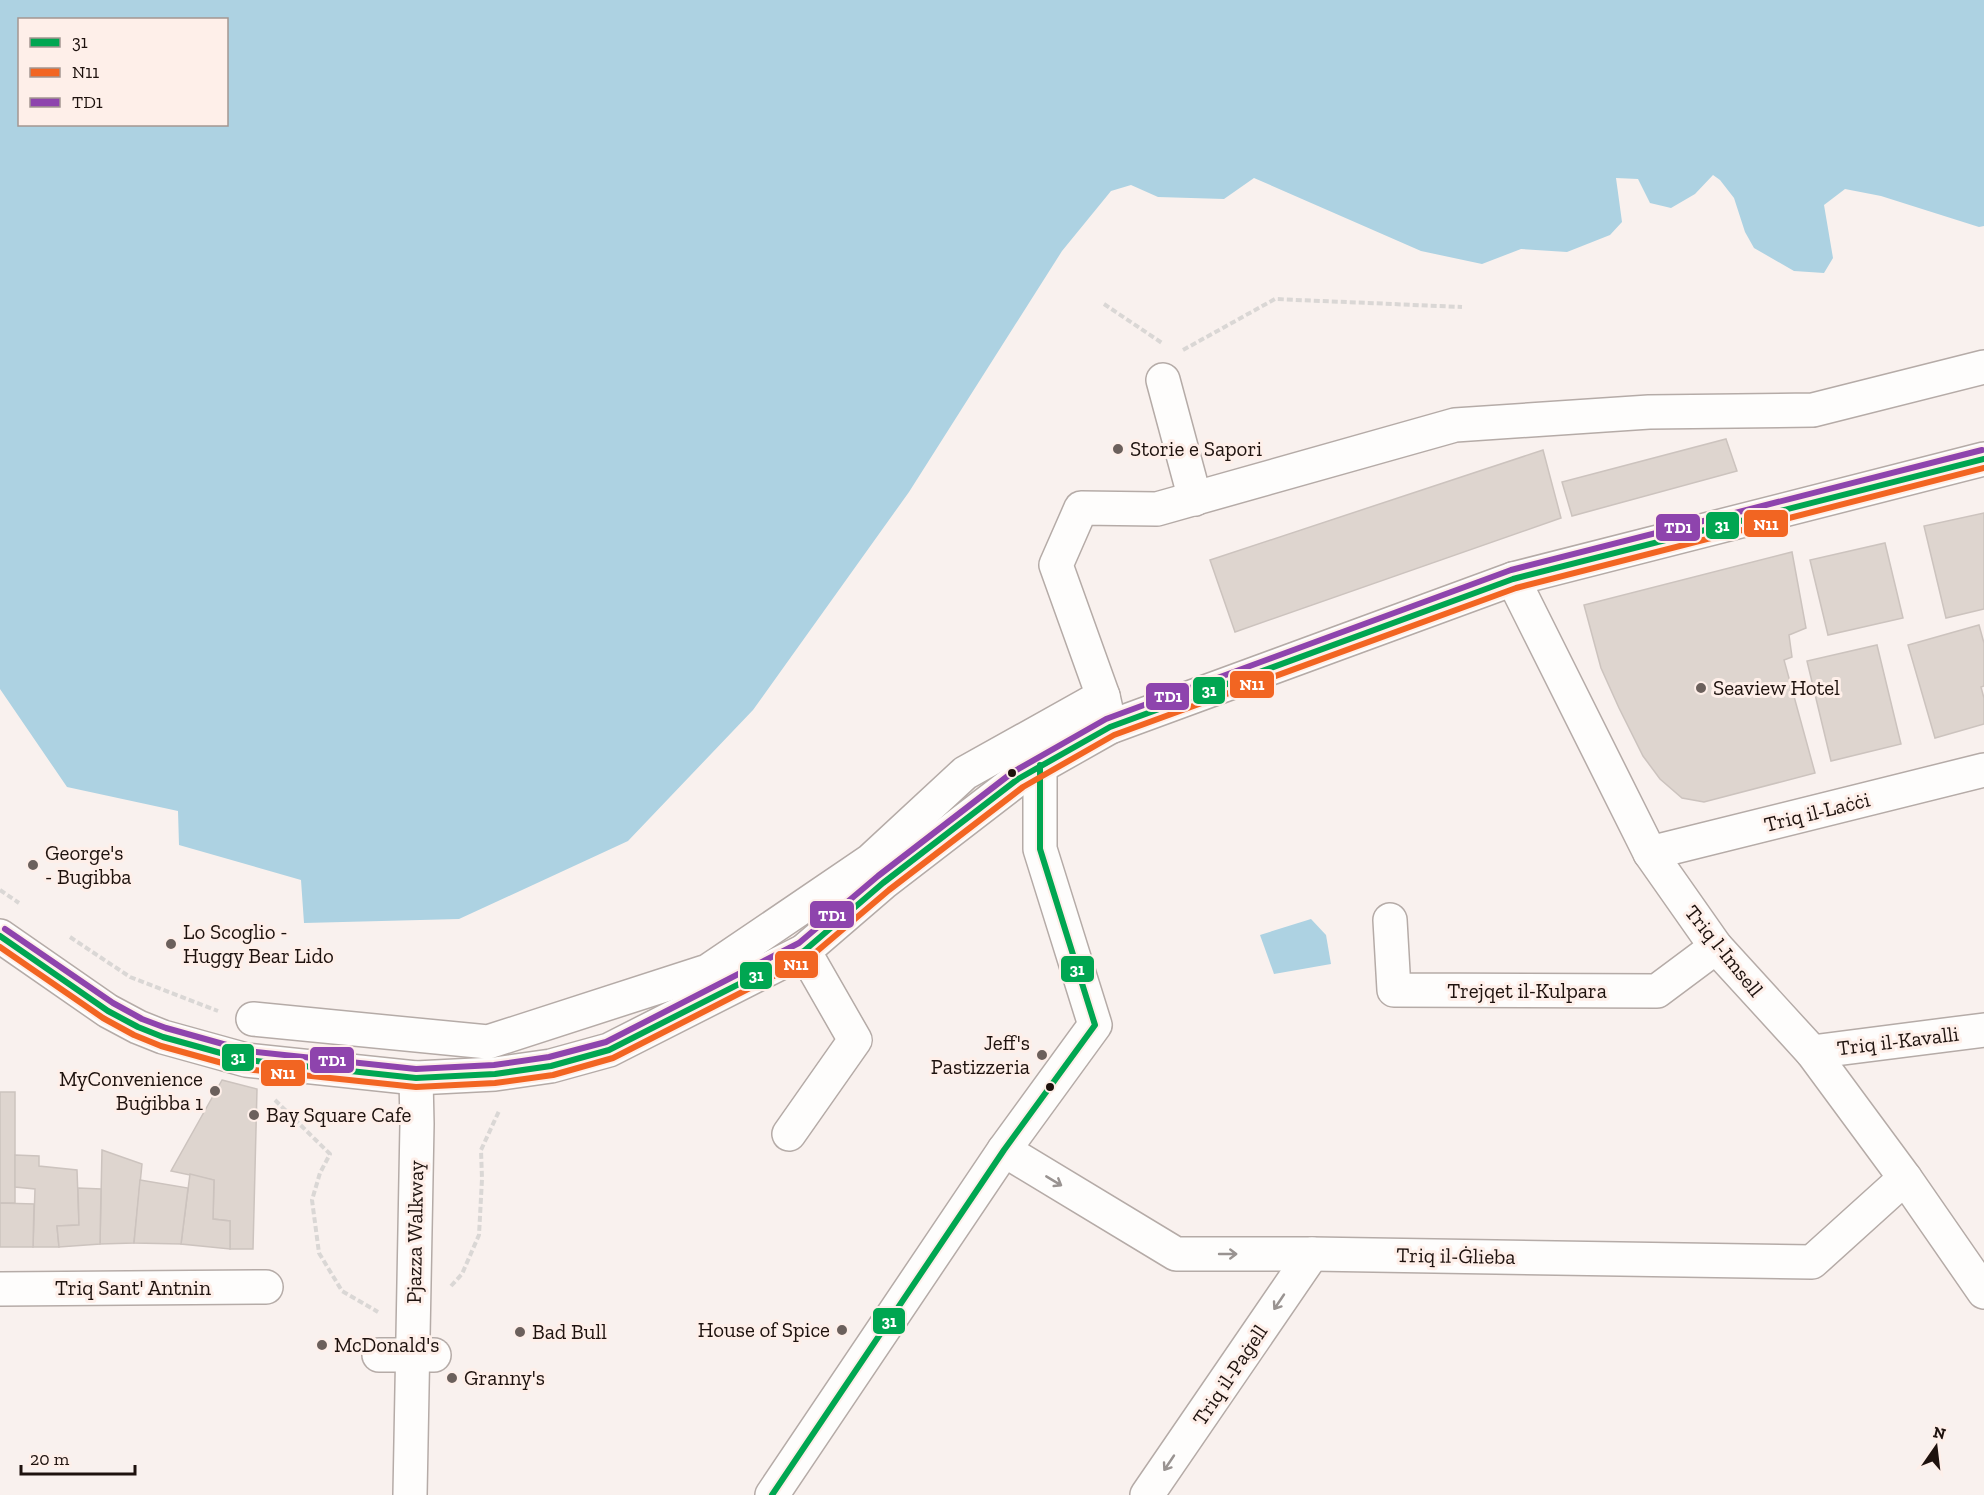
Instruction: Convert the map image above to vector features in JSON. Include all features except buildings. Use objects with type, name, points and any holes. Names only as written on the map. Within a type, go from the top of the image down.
[{"type":"street","points":[[1170,367],[1195,499]]},
{"type":"street","points":[[1110,728],[1103,696],[1056,566],[1081,508],[1157,509],[1455,425],[1649,412],[1813,410],[1984,367]]},
{"type":"street","points":[[0,936],[108,1011],[138,1027],[163,1037],[260,1062],[416,1078],[495,1074],[551,1066],[609,1050],[804,951],[883,883],[1018,779],[1110,728],[1513,579],[1984,459]]},
{"type":"street","name":"Triq l-Imsell","points":[[1513,579],[1650,853],[1716,947],[1812,1052],[1905,1178],[1984,1292]]},
{"type":"street","points":[[253,1019],[488,1042],[708,970],[870,861],[965,773],[1103,696]]},
{"type":"street","points":[[772,1495],[1004,1150],[1095,1025],[1040,849],[1040,765]]},
{"type":"street","name":"Triq il-Laċċi","points":[[1650,853],[1984,770]]},
{"type":"street","name":"Trejqet il-Kulpara","points":[[1390,920],[1394,990],[1657,991],[1716,947]]},
{"type":"street","points":[[789,1134],[855,1040],[804,951]]},
{"type":"street","name":"Triq il-Kavalli","points":[[1812,1052],[1984,1030]]},
{"type":"street","name":"Pjazza Walkway","points":[[410,1495],[424,1355],[414,1314],[416,1078]]},
{"type":"street","name":"Triq il-Ġlieba","points":[[1004,1150],[1176,1254],[1812,1262],[1905,1178]]},
{"type":"street","name":"Triq il-Paġell","points":[[1147,1495],[1312,1254]]},
{"type":"street","name":"Triq Sant' Antnin","points":[[0,1289],[266,1287]]},
{"type":"street","points":[[379,1355],[424,1355]]},
{"type":"path","points":[[1104,304],[1170,367],[1275,299],[1462,307]]},
{"type":"path","points":[[130,977],[208,1008],[253,1019]]},
{"type":"path","points":[[260,1062],[264,1089],[330,1154],[320,1173],[312,1200],[319,1253],[342,1291],[377,1312],[414,1314],[434,1304],[462,1274],[479,1235],[481,1150],[502,1106],[495,1074]]},
{"type":"water","points":[[0,0],[1984,0],[1984,226],[1979,227],[1881,196],[1845,189],[1824,205],[1833,258],[1824,273],[1794,271],[1754,248],[1745,232],[1734,198],[1713,175],[1695,194],[1671,208],[1650,203],[1638,179],[1616,178],[1622,222],[1610,235],[1567,252],[1521,249],[1482,264],[1421,251],[1254,178],[1224,199],[1158,197],[1131,185],[1111,191],[1062,251],[909,492],[753,710],[628,841],[459,919],[304,923],[301,880],[179,845],[178,811],[67,787],[0,689]]},
{"type":"water","points":[[1311,919],[1326,935],[1331,964],[1274,974],[1260,935]]},
{"type":"transit line","name":"TD1","points":[[5,929],[113,1003],[142,1019],[248,1051],[416,1069],[494,1065],[549,1057],[606,1042],[799,943],[878,876],[1013,772],[1106,719],[1511,570],[1982,450]]},
{"type":"transit line","name":"31","points":[[0,936],[108,1011],[138,1027],[163,1037],[246,1060],[416,1078],[495,1074],[551,1066],[609,1050],[804,951],[883,883],[1018,779],[1110,727],[1513,579],[1984,459]]},
{"type":"transit line","name":"N11","points":[[0,947],[103,1018],[134,1035],[161,1046],[244,1069],[416,1087],[495,1083],[553,1075],[613,1058],[809,958],[889,890],[1023,787],[1114,735],[1516,588],[1984,468]]},
{"type":"transit line","name":"31","points":[[772,1495],[1004,1150],[1095,1025],[1040,849],[1040,765]]},
{"type":"place","name":"Storie e Sapori","points":[[1118,449]]},
{"type":"place","name":"Seaview Hotel","points":[[1701,688]]},
{"type":"place","name":"George's - Bugibba","points":[[33,865]]},
{"type":"place","name":"Lo Scoglio - Huggy Bear Lido","points":[[171,944]]},
{"type":"place","name":"Jeff's Pastizzeria","points":[[1042,1055]]},
{"type":"place","name":"MyConvenience Buġibba 1","points":[[215,1091]]},
{"type":"place","name":"Bay Square Cafe","points":[[254,1115]]},
{"type":"place","name":"House of Spice","points":[[842,1330]]},
{"type":"place","name":"Bad Bull","points":[[520,1332]]},
{"type":"place","name":"McDonald's","points":[[322,1345]]},
{"type":"place","name":"Granny's","points":[[452,1378]]}]
